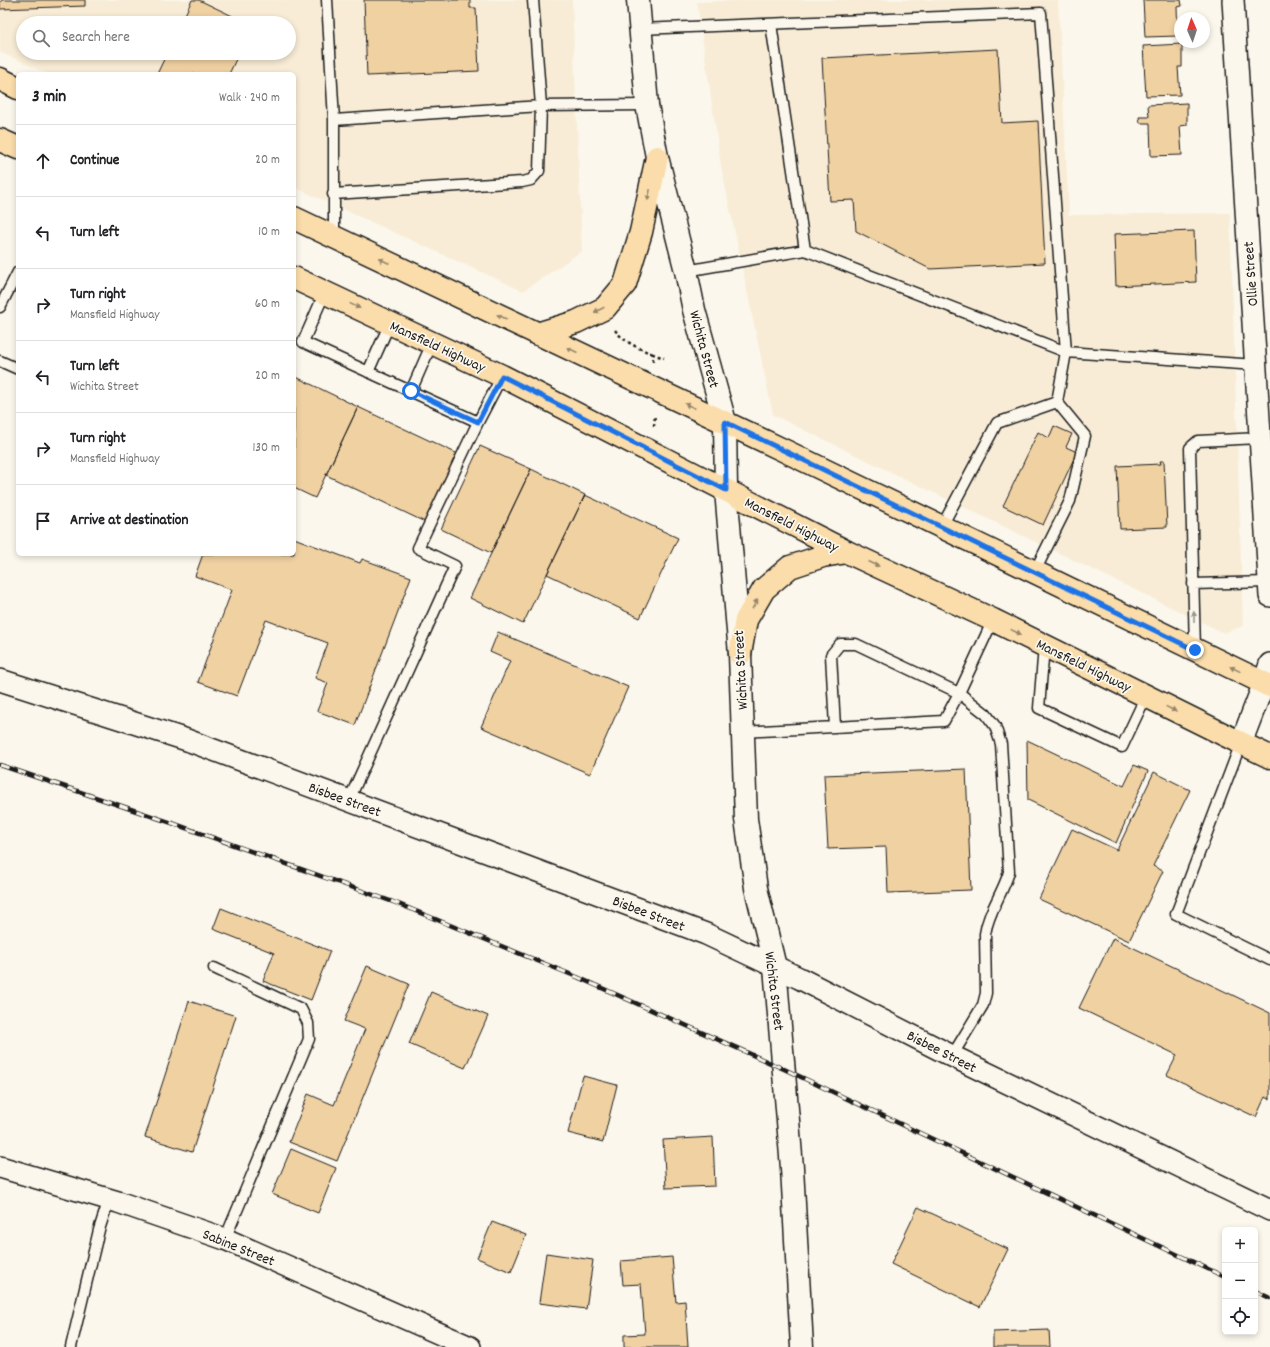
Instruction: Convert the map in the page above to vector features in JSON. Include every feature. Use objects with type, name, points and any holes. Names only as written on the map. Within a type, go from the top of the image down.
[{"type":"main road","name":"Wichita Street","points":[[638,0],[647,105],[657,157],[686,271],[694,310],[725,422],[726,490],[740,654],[746,819],[756,888],[775,967],[792,1168],[802,1347]]},
{"type":"main road","points":[[0,79],[16,87]]},
{"type":"main road","points":[[0,140],[16,147]]},
{"type":"main road","points":[[537,334],[576,322],[605,308],[626,284],[641,232],[657,157]]},
{"type":"main road","points":[[296,219],[942,526],[1195,650],[1268,678]]},
{"type":"main road","name":"Mansfield Highway","points":[[296,279],[502,376],[848,552],[993,620],[1270,756]]},
{"type":"main road","points":[[740,654],[746,620],[764,589],[790,567],[823,556],[848,552]]},
{"type":"street","name":"Ollie Street","points":[[1233,0],[1260,438],[1267,488],[1270,589]]},
{"type":"street","points":[[1241,743],[1268,678]]},
{"type":"street","name":"Bisbee Street","points":[[0,680],[187,740],[706,934],[952,1056],[1270,1210]]},
{"type":"street","name":"Sabine Street","points":[[0,1167],[109,1199],[225,1239],[470,1347]]},
{"type":"lane","points":[[327,0],[334,120],[334,237]]},
{"type":"lane","points":[[333,194],[522,182],[531,180],[539,171],[541,106],[533,0]]},
{"type":"lane","points":[[640,29],[1041,13],[1066,352],[1057,402],[1085,436],[1070,501],[1035,571]]},
{"type":"lane","points":[[771,24],[805,250]]},
{"type":"lane","points":[[334,120],[541,106],[647,105]]},
{"type":"lane","points":[[686,271],[805,250],[1066,352],[1256,365]]},
{"type":"lane","points":[[0,307],[16,276]]},
{"type":"lane","points":[[325,292],[303,342],[478,422]]},
{"type":"lane","points":[[368,372],[390,323]]},
{"type":"lane","points":[[411,391],[432,343]]},
{"type":"lane","points":[[0,361],[16,368]]},
{"type":"lane","points":[[349,800],[455,566],[418,548],[478,422],[502,376]]},
{"type":"lane","points":[[942,526],[997,423],[1057,402]]},
{"type":"lane","points":[[1195,650],[1190,448],[1198,441],[1260,438]]},
{"type":"lane","points":[[1194,584],[1270,589]]},
{"type":"lane","points":[[742,732],[944,721],[959,693],[993,620]]},
{"type":"lane","points":[[835,727],[831,655],[840,644],[856,644],[959,693],[986,714],[995,726],[1001,744],[1009,872],[1006,883],[986,924],[986,993],[983,1005],[952,1056]]},
{"type":"lane","points":[[1044,646],[1039,708],[1122,747],[1146,696]]},
{"type":"lane","points":[[1241,743],[1176,914],[1270,960]]},
{"type":"lane","points":[[214,968],[301,1009],[308,1023],[309,1039],[225,1239]]},
{"type":"lane","points":[[71,1347],[99,1230],[109,1199]]},
{"type":"path","points":[[612,326],[626,342],[664,358]]},
{"type":"path","points":[[652,354],[653,368]]},
{"type":"path","points":[[654,426],[655,414]]},
{"type":"shaded area","points":[[0,0],[572,0],[582,251],[523,291],[296,188],[296,72],[44,72],[17,60],[296,60],[296,16],[16,16],[16,59],[0,52]]},
{"type":"shaded area","points":[[751,0],[1058,0],[1069,215],[1230,213],[1243,626],[1224,633],[773,415],[721,166],[697,2]]},
{"type":"building","points":[[2,0],[85,0],[85,6],[0,9],[0,2]]},
{"type":"building","points":[[192,0],[199,0],[232,16],[184,16]]},
{"type":"building","points":[[364,0],[470,0],[470,8],[476,8],[479,71],[367,76]]},
{"type":"building","points":[[1143,0],[1181,0],[1182,6],[1177,7],[1177,12],[1174,12],[1174,36],[1145,37]]},
{"type":"building","points":[[1174,44],[1174,48],[1182,48],[1182,67],[1178,67],[1180,95],[1146,96],[1143,46]]},
{"type":"building","points":[[998,49],[1002,123],[1038,121],[1045,263],[930,269],[856,231],[854,200],[830,201],[822,58]]},
{"type":"building","points":[[164,60],[236,60],[230,72],[158,72]]},
{"type":"building","points":[[1187,103],[1187,125],[1180,126],[1182,155],[1151,156],[1150,123],[1140,123],[1139,117],[1149,117],[1148,105]]},
{"type":"building","points":[[1194,231],[1196,282],[1116,286],[1114,234]]},
{"type":"building","points":[[296,377],[358,407],[315,498],[296,489]]},
{"type":"building","points":[[358,407],[458,454],[425,522],[326,475]]},
{"type":"building","points":[[1054,426],[1072,434],[1066,447],[1077,452],[1043,525],[1003,506],[1038,432],[1049,438]]},
{"type":"building","points":[[480,446],[531,469],[491,553],[441,529]]},
{"type":"building","points":[[1160,461],[1164,461],[1167,527],[1120,529],[1117,466],[1161,464]]},
{"type":"building","points":[[531,469],[585,495],[523,624],[470,598]]},
{"type":"building","points":[[585,495],[678,538],[640,618],[547,574]]},
{"type":"building","points":[[296,539],[360,563],[362,559],[411,577],[355,725],[317,711],[328,683],[315,678],[328,643],[266,620],[237,696],[198,682],[232,590],[195,576],[202,556],[296,556]]},
{"type":"building","points":[[498,632],[628,687],[590,774],[481,727],[510,661],[490,652]]},
{"type":"building","points":[[1027,740],[1124,786],[1134,765],[1148,771],[1116,843],[1028,800]]},
{"type":"building","points":[[966,769],[971,890],[888,893],[886,847],[828,849],[824,775]]},
{"type":"building","points":[[1154,772],[1190,790],[1153,866],[1163,871],[1129,941],[1039,899],[1072,829],[1117,850]]},
{"type":"building","points":[[221,908],[330,951],[311,1000],[263,981],[274,953],[213,929]]},
{"type":"building","points":[[1113,938],[1270,1013],[1270,1099],[1265,1097],[1256,1117],[1167,1075],[1177,1055],[1079,1008]]},
{"type":"building","points":[[367,966],[409,984],[337,1161],[289,1142],[308,1094],[334,1105],[365,1029],[344,1021]]},
{"type":"building","points":[[431,992],[488,1016],[465,1068],[409,1044]]},
{"type":"building","points":[[189,1001],[236,1016],[192,1152],[145,1137]]},
{"type":"building","points":[[583,1076],[617,1085],[603,1142],[568,1133]]},
{"type":"building","points":[[713,1137],[715,1186],[666,1188],[663,1140]]},
{"type":"building","points":[[291,1149],[336,1168],[318,1213],[272,1194]]},
{"type":"building","points":[[918,1207],[1008,1249],[980,1307],[891,1264]]},
{"type":"building","points":[[492,1222],[526,1235],[511,1272],[477,1258]]},
{"type":"building","points":[[546,1253],[593,1260],[586,1309],[539,1303]]},
{"type":"building","points":[[672,1257],[676,1302],[685,1301],[688,1347],[624,1347],[624,1335],[645,1334],[641,1284],[623,1285],[621,1261]]},
{"type":"building","points":[[1049,1330],[1050,1347],[993,1347],[993,1332]]},
{"type":"railway","points":[[0,765],[172,823],[396,903],[577,977],[784,1069],[1222,1276]]},
{"type":"railway","points":[[1258,1292],[1270,1298]]},
{"type":"route","points":[[411,391],[478,422],[502,376],[726,490],[725,422],[1035,571],[1195,650]]}]
